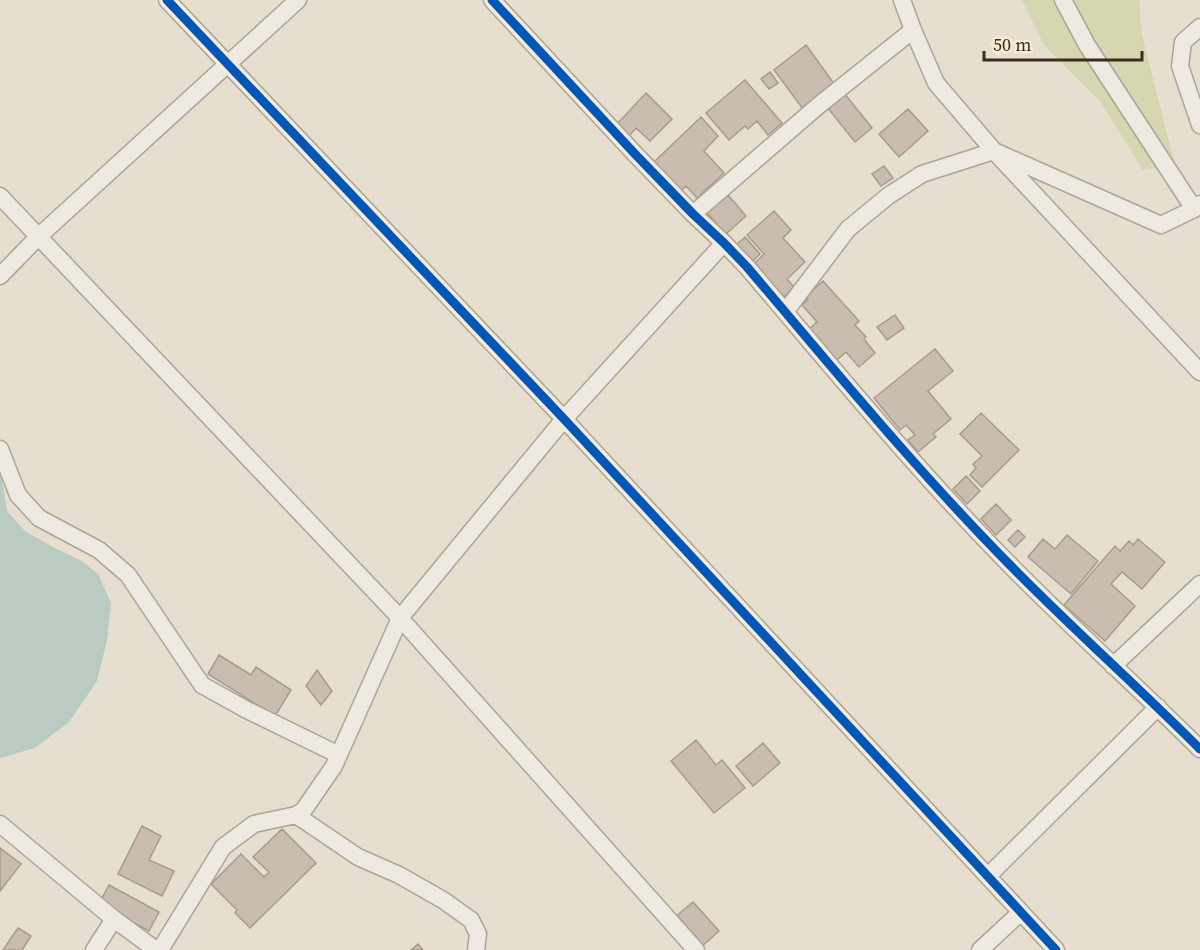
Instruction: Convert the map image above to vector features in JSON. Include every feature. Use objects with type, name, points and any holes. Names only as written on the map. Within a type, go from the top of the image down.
[{"type":"street","points":[[167,0],[564,419],[1056,950]]},
{"type":"street","points":[[0,276],[38,237],[298,0]]},
{"type":"street","points":[[492,0],[635,154],[747,267],[910,459],[1010,566],[1200,749]]},
{"type":"street","points":[[902,0],[936,83],[994,151],[1200,372]]},
{"type":"street","points":[[785,312],[848,229],[888,196],[922,174],[994,151],[1161,225],[1197,207],[1087,45],[1063,0]]},
{"type":"street","points":[[1200,27],[1183,42],[1180,66],[1200,125]]},
{"type":"street","points":[[693,214],[818,106],[914,30]]},
{"type":"street","points":[[0,196],[399,618],[696,950]]},
{"type":"street","points":[[0,824],[114,920],[158,950],[223,847],[254,824],[296,815],[303,811],[334,766],[399,618],[564,419],[724,243]]},
{"type":"street","points":[[0,449],[18,495],[39,518],[99,550],[128,575],[202,685],[245,709],[339,755]]},
{"type":"street","points":[[1113,666],[1200,584]]},
{"type":"street","points":[[988,876],[1158,707]]},
{"type":"street","points":[[296,815],[358,857],[399,875],[443,900],[471,920],[478,934],[476,950]]},
{"type":"street","points":[[980,950],[1021,912]]},
{"type":"street","points":[[94,950],[114,920]]},
{"type":"green space","points":[[1022,0],[1139,0],[1142,35],[1175,165],[1143,170],[1100,101],[1044,45]]},
{"type":"shaded area","points":[[0,475],[7,511],[25,531],[82,561],[98,574],[111,603],[107,641],[97,681],[69,722],[35,748],[0,758]]},
{"type":"building","points":[[806,45],[835,85],[803,109],[774,70]]},
{"type":"building","points":[[770,72],[778,83],[769,89],[761,79]]},
{"type":"building","points":[[745,80],[782,123],[768,135],[757,121],[748,129],[745,126],[729,140],[706,113]]},
{"type":"building","points":[[646,93],[672,119],[650,141],[636,128],[629,136],[617,124]]},
{"type":"building","points":[[844,93],[872,128],[855,142],[827,107]]},
{"type":"building","points":[[908,109],[928,131],[899,157],[879,134]]},
{"type":"building","points":[[701,117],[718,136],[704,151],[724,173],[697,198],[686,186],[681,191],[654,162]]},
{"type":"building","points":[[884,166],[893,178],[881,186],[872,174]]},
{"type":"building","points":[[728,195],[746,216],[726,234],[707,213]]},
{"type":"building","points":[[774,211],[791,230],[783,238],[805,262],[787,279],[794,287],[784,297],[754,264],[764,254],[747,235]]},
{"type":"building","points":[[745,237],[760,254],[749,265],[733,248]]},
{"type":"building","points":[[823,281],[859,321],[855,325],[866,337],[864,339],[875,353],[859,367],[846,352],[837,360],[809,329],[817,322],[802,305],[808,299],[805,297]]},
{"type":"building","points":[[895,315],[904,328],[887,340],[877,327]]},
{"type":"building","points":[[935,349],[953,371],[928,391],[951,419],[933,434],[936,437],[918,452],[908,440],[915,435],[906,425],[900,430],[874,398]]},
{"type":"building","points":[[981,413],[1019,450],[982,487],[970,475],[976,468],[973,464],[982,456],[960,434]]},
{"type":"building","points":[[966,476],[980,491],[967,504],[953,489]]},
{"type":"building","points":[[996,504],[1011,520],[996,535],[981,519]]},
{"type":"building","points":[[1018,530],[1025,537],[1015,547],[1008,540]]},
{"type":"building","points":[[1067,535],[1098,561],[1071,594],[1028,557],[1043,539],[1055,549]]},
{"type":"building","points":[[1138,539],[1165,562],[1142,589],[1122,572],[1111,584],[1135,606],[1105,641],[1064,605],[1115,546],[1120,551],[1129,541],[1133,545]]},
{"type":"building","points":[[219,655],[251,675],[256,667],[291,690],[275,716],[208,674]]},
{"type":"building","points":[[317,670],[332,691],[321,705],[306,686]]},
{"type":"building","points":[[696,740],[716,765],[722,760],[745,788],[714,813],[671,761]]},
{"type":"building","points":[[763,743],[780,763],[753,786],[736,766]]},
{"type":"building","points":[[142,826],[161,836],[149,860],[174,871],[162,896],[118,874]]},
{"type":"building","points":[[282,829],[316,863],[250,928],[235,913],[237,910],[211,884],[241,854],[264,877],[269,872],[253,857]]},
{"type":"building","points":[[0,848],[21,864],[0,891]]},
{"type":"building","points":[[109,885],[159,912],[149,931],[99,904]]},
{"type":"building","points":[[693,902],[719,931],[700,948],[674,918]]},
{"type":"building","points":[[18,928],[31,936],[22,950],[3,950]]},
{"type":"building","points":[[418,944],[423,950],[411,950]]},
{"type":"cycle path","points":[[167,0],[564,419],[1056,950]]},
{"type":"cycle path","points":[[492,0],[635,154],[747,267],[876,419],[976,530],[1200,749]]}]
